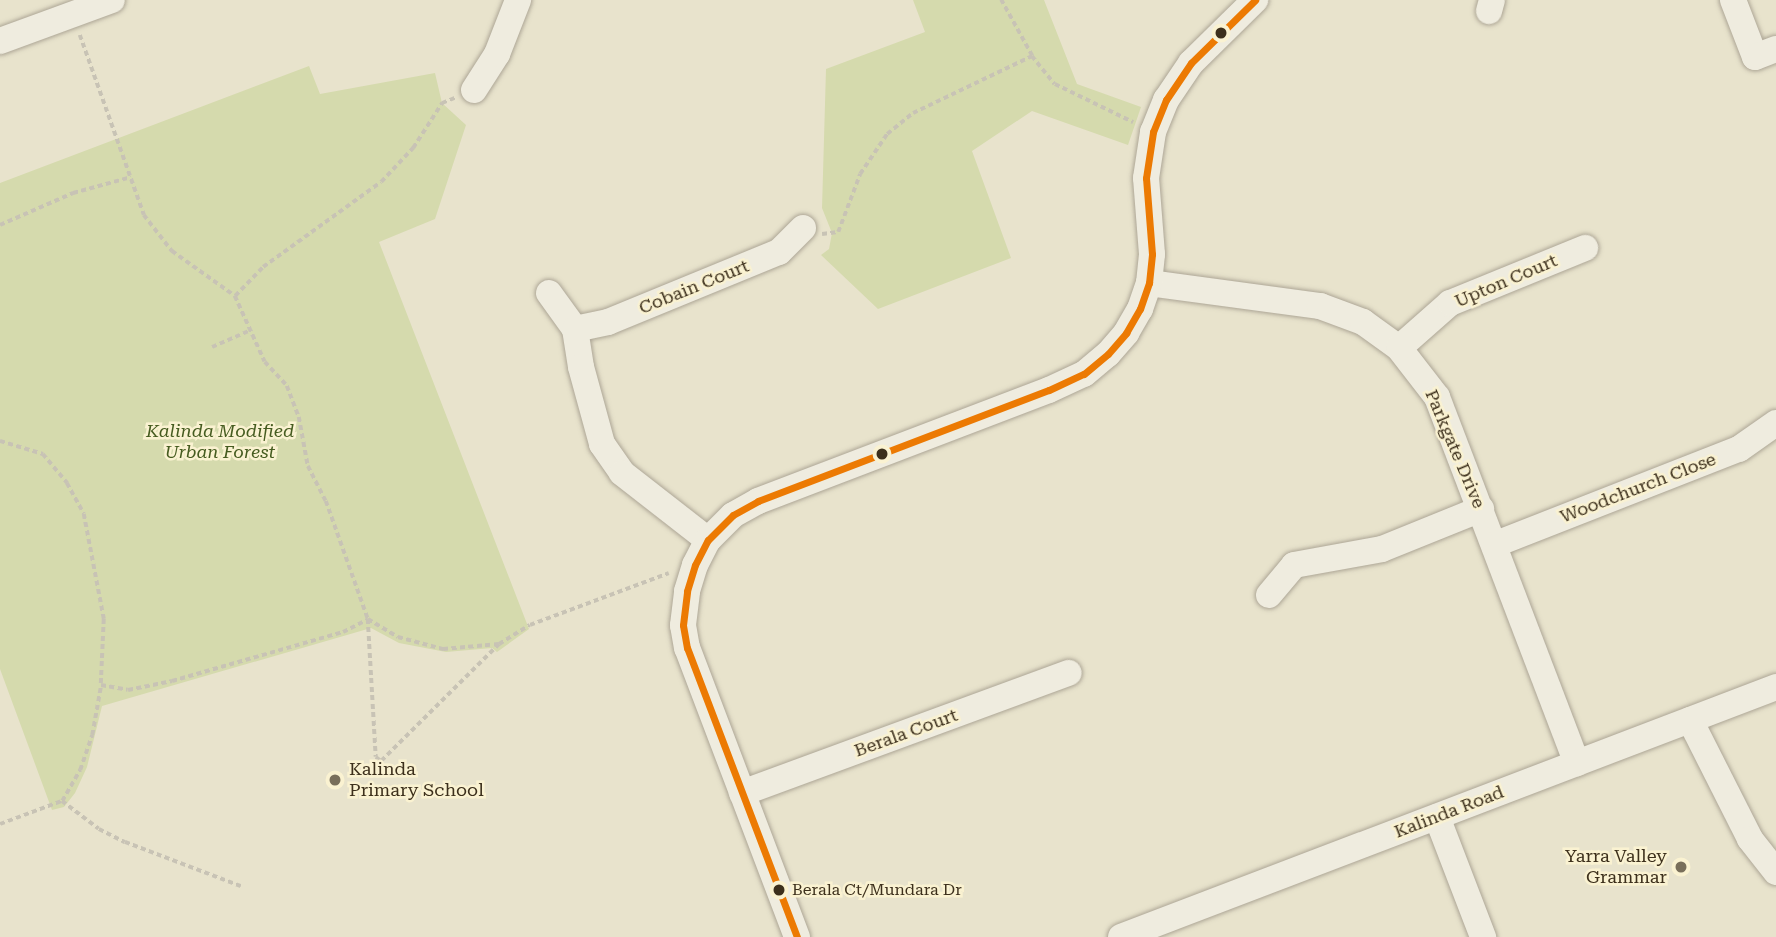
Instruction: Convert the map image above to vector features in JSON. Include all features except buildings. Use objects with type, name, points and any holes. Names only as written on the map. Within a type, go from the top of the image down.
[{"type":"street","points":[[0,41],[112,0]]},
{"type":"street","points":[[474,90],[497,54],[518,0]]},
{"type":"street","points":[[797,937],[694,672],[683,625],[687,591],[708,540],[733,515],[758,501],[1084,374],[1126,333],[1140,309],[1149,283],[1153,254],[1146,178],[1153,132],[1166,100],[1191,63],[1255,0]]},
{"type":"street","points":[[1733,0],[1755,57],[1776,49]]},
{"type":"street","name":"Cobain Court","points":[[575,330],[608,322],[779,252],[803,228]]},
{"type":"street","name":"Upton Court","points":[[1399,348],[1450,303],[1585,248]]},
{"type":"street","name":"Parkgate Drive","points":[[1149,283],[1320,306],[1363,322],[1399,348],[1437,397],[1496,544],[1577,763]]},
{"type":"street","points":[[549,293],[575,330],[581,367],[602,444],[622,473],[708,540]]},
{"type":"street","name":"Woodchurch Close","points":[[1496,544],[1739,449],[1776,422]]},
{"type":"street","points":[[1269,595],[1294,565],[1382,550],[1481,509]]},
{"type":"street","name":"Berala Court","points":[[742,793],[1069,673]]},
{"type":"street","name":"Kalinda Road","points":[[1121,937],[1776,687]]},
{"type":"street","points":[[1690,720],[1750,839],[1776,872]]},
{"type":"street","points":[[1437,817],[1483,937]]},
{"type":"path","points":[[1001,0],[1032,56],[1055,84],[1153,132]]},
{"type":"path","points":[[72,15],[144,215],[172,251],[235,296],[265,362],[286,386],[299,417],[308,466],[326,501],[368,619],[376,757],[381,761],[499,644],[530,625],[669,573]]},
{"type":"path","points":[[803,228],[822,234],[838,232],[860,174],[887,134],[913,113],[1032,56]]},
{"type":"path","points":[[235,296],[263,267],[381,182],[413,148],[442,103],[474,90]]},
{"type":"path","points":[[0,225],[73,193],[131,177]]},
{"type":"path","points":[[212,346],[251,330]]},
{"type":"path","points":[[0,441],[43,454],[66,483],[84,514],[104,619],[101,685],[92,735],[80,770],[62,801],[0,824]]},
{"type":"path","points":[[368,619],[398,637],[443,649],[499,644]]},
{"type":"path","points":[[101,685],[128,690],[172,681],[343,632],[368,619]]},
{"type":"path","points":[[62,801],[99,829],[125,842],[241,886]]},
{"type":"green space","points":[[913,0],[1044,0],[1077,84],[1141,107],[1128,145],[1032,111],[972,151],[1011,258],[878,309],[821,255],[829,249],[832,233],[822,208],[826,69],[925,32]]},
{"type":"green space","name":"Kalinda Modified Urban Forest","points":[[309,66],[320,94],[435,73],[442,103],[466,125],[435,219],[379,242],[529,629],[497,652],[492,648],[446,652],[399,643],[371,628],[102,706],[87,767],[75,793],[64,807],[52,810],[0,669],[0,183]]},
{"type":"transit line","points":[[797,937],[687,648],[683,625],[687,591],[695,565],[708,540],[733,515],[758,501],[1049,390],[1084,374],[1108,354],[1126,333],[1140,309],[1149,283],[1152,254],[1146,178],[1153,132],[1166,100],[1191,63],[1255,0]]},
{"type":"place","name":"Kalinda Primary School","points":[[335,780]]},
{"type":"place","name":"Yarra Valley Grammar","points":[[1681,867]]},
{"type":"place","name":"Berala Ct/Mundara Dr","points":[[779,890]]}]
